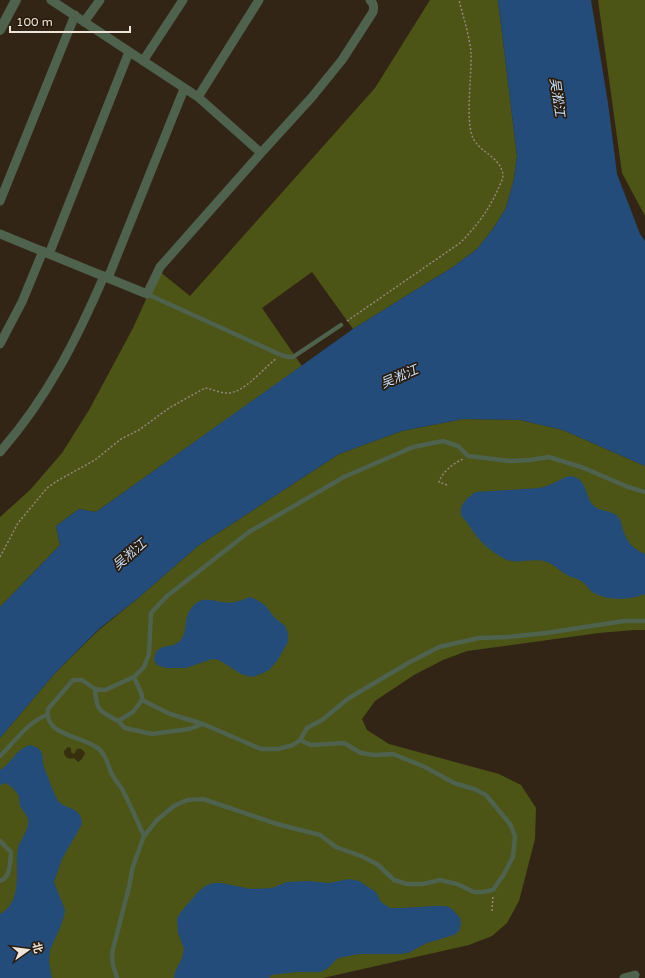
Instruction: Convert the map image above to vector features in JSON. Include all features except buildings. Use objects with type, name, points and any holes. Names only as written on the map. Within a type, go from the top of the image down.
[{"type":"street","points":[[0,30],[16,0]]},
{"type":"street","points":[[51,0],[198,97],[260,152]]},
{"type":"street","points":[[84,22],[100,0]]},
{"type":"street","points":[[143,61],[183,0]]},
{"type":"street","points":[[198,97],[259,0]]},
{"type":"street","points":[[0,234],[147,294],[160,268],[260,152],[312,97],[342,60],[373,12],[373,3],[370,0]]},
{"type":"street","points":[[0,201],[75,15]]},
{"type":"street","points":[[0,344],[46,253],[129,52]]},
{"type":"street","points":[[0,452],[34,409],[54,380],[72,347],[106,277],[184,89]]},
{"type":"street","points":[[624,978],[635,975]]},
{"type":"lane","points":[[147,294],[281,355],[289,357],[293,357],[341,325]]},
{"type":"lane","points":[[144,836],[123,790],[113,776],[106,757],[98,748],[60,731],[51,724],[47,715],[48,709],[73,680],[82,680],[95,689],[105,690],[134,677],[144,667],[149,654],[151,613],[167,596],[249,532],[344,477],[413,447],[443,441],[458,446],[468,456],[510,461],[549,457],[584,468],[628,487],[645,492]]},
{"type":"lane","points":[[142,700],[170,714],[203,724],[261,749],[278,749],[293,745],[300,740],[307,728],[322,720],[349,698],[410,662],[439,647],[479,638],[546,633],[624,621],[645,621]]},
{"type":"lane","points":[[118,721],[133,712],[142,700],[142,694],[134,677]]},
{"type":"lane","points":[[95,689],[95,701],[100,712],[118,721],[125,728],[152,734],[189,729],[203,724]]},
{"type":"lane","points":[[0,756],[18,736],[39,718],[47,715]]},
{"type":"lane","points":[[117,978],[113,965],[112,952],[129,888],[133,866],[144,836],[157,820],[174,806],[186,800],[203,799],[277,824],[320,834],[336,847],[361,856],[377,864],[394,880],[407,884],[424,884],[440,880],[457,884],[474,892],[493,890],[513,857],[515,836],[510,824],[486,795],[474,789],[454,783],[425,767],[393,754],[374,755],[360,753],[344,743],[311,745],[300,740]]},
{"type":"lane","points":[[0,841],[11,852],[9,872],[5,879],[0,881]]},
{"type":"path","points":[[341,325],[460,243],[484,216],[502,182],[503,175],[500,165],[496,160],[482,150],[474,139],[471,131],[471,52],[459,0]]},
{"type":"path","points":[[0,557],[18,523],[38,498],[57,481],[95,460],[121,439],[139,430],[169,408],[198,391],[205,388],[226,393],[243,388],[281,355]]},
{"type":"path","points":[[447,485],[439,482],[441,476],[457,462],[468,456]]},
{"type":"path","points":[[492,911],[493,890]]},
{"type":"green space","points":[[430,0],[498,0],[517,156],[514,179],[506,208],[493,229],[477,249],[453,267],[353,329],[312,272],[262,308],[302,366],[96,512],[79,509],[56,526],[60,545],[0,607],[0,517],[30,490],[62,453],[89,410],[133,328],[159,271],[190,296],[375,88]]},
{"type":"green space","points":[[598,0],[645,0],[645,216],[622,173]]},
{"type":"green space","points":[[463,419],[520,420],[563,430],[645,466],[645,630],[599,633],[467,651],[443,660],[414,675],[375,701],[362,719],[367,730],[389,744],[499,774],[521,785],[536,808],[535,839],[519,901],[507,923],[492,936],[469,945],[323,978],[0,978],[0,738],[56,672],[100,629],[198,546],[339,454],[402,431]]},
{"type":"sand","points":[[68,747],[71,748],[71,752],[74,754],[77,749],[83,750],[85,754],[81,760],[78,762],[74,758],[70,759],[66,756],[64,751]]},
{"type":"water","name":"吴淞江","points":[[498,0],[591,0],[608,103],[617,174],[640,234],[645,241],[645,466],[563,430],[520,420],[463,419],[402,431],[339,454],[198,546],[137,599],[100,628],[56,672],[0,738],[0,607],[60,545],[56,526],[79,509],[96,512],[353,329],[453,267],[477,249],[493,229],[506,208],[514,179],[517,156]]},
{"type":"water","points":[[570,476],[581,481],[592,504],[597,508],[617,515],[629,542],[637,550],[645,554],[645,594],[633,598],[620,599],[600,596],[590,590],[583,582],[567,575],[547,562],[537,560],[510,561],[505,559],[482,543],[462,515],[461,510],[463,504],[476,492],[539,488]]},
{"type":"water","points":[[250,597],[265,605],[274,617],[285,626],[288,633],[288,642],[277,661],[269,670],[252,677],[241,674],[219,660],[212,659],[186,668],[166,668],[157,665],[154,660],[158,650],[177,643],[183,637],[188,614],[195,604],[205,600],[229,603],[241,601]]},
{"type":"water","points":[[31,745],[42,752],[45,770],[57,799],[60,803],[79,814],[82,824],[62,859],[54,882],[65,910],[60,928],[50,950],[49,962],[52,978],[0,978],[0,914],[8,908],[15,893],[18,848],[28,827],[28,819],[20,806],[19,798],[14,789],[6,783],[0,785],[0,770],[8,764],[18,752]]},
{"type":"water","points":[[349,879],[359,881],[376,892],[381,902],[390,908],[445,906],[451,908],[460,918],[461,924],[459,931],[454,935],[427,943],[408,953],[359,954],[338,958],[328,968],[321,972],[296,972],[271,975],[269,978],[174,978],[184,949],[178,933],[177,919],[180,913],[205,886],[213,883],[221,883],[251,889],[272,888],[287,882],[309,881],[329,883]]}]
